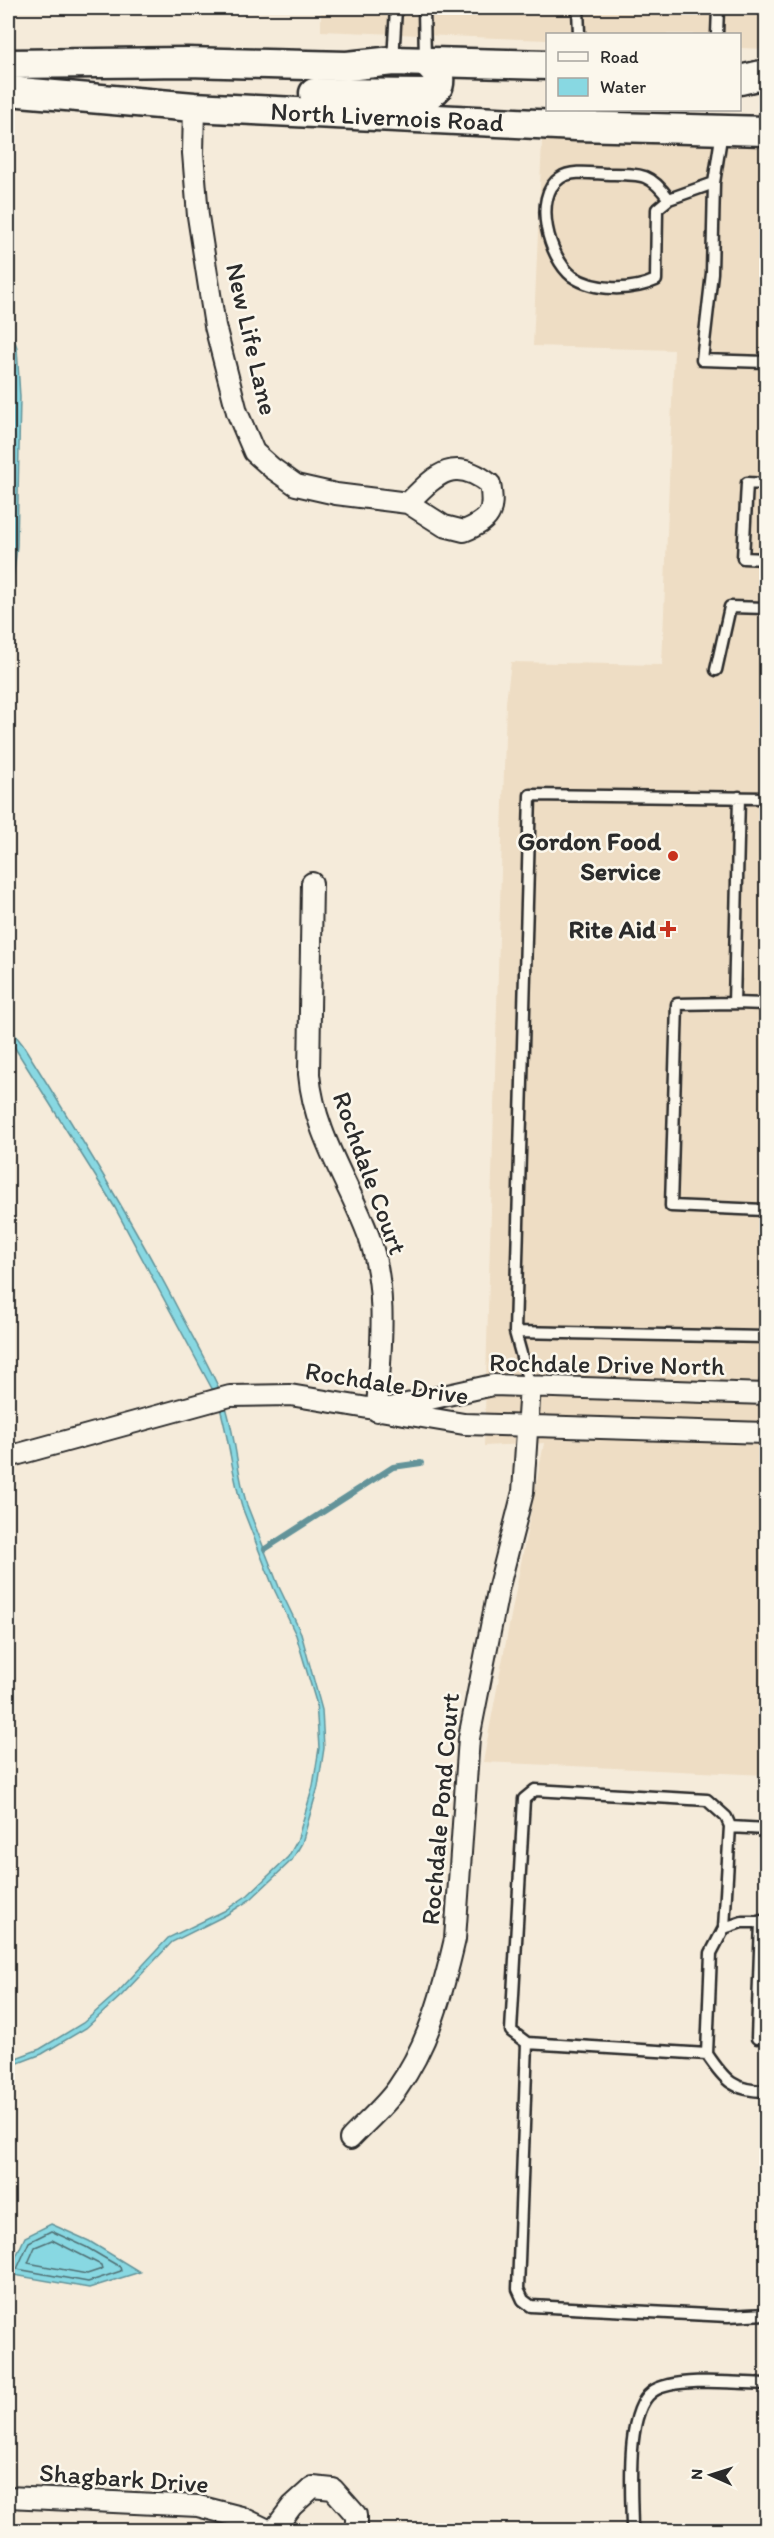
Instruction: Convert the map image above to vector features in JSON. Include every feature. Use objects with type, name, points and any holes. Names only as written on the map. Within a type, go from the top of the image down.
[{"type":"main road","name":"North Livernois Road","points":[[8,64],[187,62],[347,66],[393,60],[546,65]]},
{"type":"main road","points":[[264,108],[301,93],[429,93],[436,90],[439,75],[425,61]]},
{"type":"main road","points":[[194,107],[196,91],[205,78],[273,78],[347,66]]},
{"type":"main road","points":[[741,72],[766,73]]},
{"type":"main road","points":[[741,80],[766,73]]},
{"type":"main road","name":"North Livernois Road","points":[[8,91],[194,107],[567,118],[722,130],[766,131]]},
{"type":"main road","points":[[722,130],[766,114]]},
{"type":"street","name":"New Life Lane","points":[[194,107],[193,153],[198,216],[215,326],[237,412],[254,452],[296,485],[336,494],[408,503]]},
{"type":"street","name":"Rochdale Court","points":[[312,883],[309,1074],[311,1098],[319,1125],[369,1238],[381,1282],[377,1411]]},
{"type":"street","name":"Rochdale Drive North","points":[[377,1411],[493,1385],[766,1394]]},
{"type":"street","name":"Rochdale Pond Court","points":[[350,2139],[396,2090],[411,2067],[433,2020],[455,1939],[469,1738],[495,1603],[523,1492],[530,1386]]},
{"type":"street","name":"Rochdale Drive","points":[[8,1457],[230,1396],[290,1395],[464,1424],[766,1433]]},
{"type":"street","points":[[274,2530],[292,2506],[313,2487],[333,2488],[356,2515],[356,2530]]},
{"type":"street","name":"Shagbark Drive","points":[[8,2497],[198,2506],[241,2517],[268,2530]]},
{"type":"lane","points":[[393,60],[396,8]]},
{"type":"lane","points":[[424,8],[425,61]]},
{"type":"lane","points":[[578,8],[579,33]]},
{"type":"lane","points":[[717,33],[718,8]]},
{"type":"lane","points":[[722,130],[714,183],[712,273],[702,360],[766,362]]},
{"type":"lane","points":[[669,199],[656,182],[641,174],[576,174],[560,178],[546,197],[546,231],[556,254],[571,275],[588,284],[611,288],[641,287],[656,280],[657,209],[669,199],[714,183]]},
{"type":"lane","points":[[766,484],[747,483],[743,558],[766,559]]},
{"type":"lane","points":[[716,670],[730,607],[766,608]]},
{"type":"lane","points":[[530,1386],[515,1332],[530,795],[766,798]]},
{"type":"lane","points":[[734,1004],[739,797]]},
{"type":"lane","points":[[766,1004],[677,1004],[671,1206],[764,1210],[766,1214]]},
{"type":"lane","points":[[515,1332],[766,1337]]},
{"type":"lane","points":[[766,1382],[766,1404]]},
{"type":"lane","points":[[707,2054],[526,2043],[511,2031],[524,1799],[535,1790],[707,1800],[726,1817],[730,1827],[724,1928],[711,1953],[707,2054],[723,2078],[746,2091],[766,2091]]},
{"type":"lane","points":[[730,1827],[766,1829]]},
{"type":"lane","points":[[724,1928],[742,1922],[764,1922],[757,2038]]},
{"type":"lane","points":[[526,2043],[519,2289],[523,2300],[531,2306],[594,2311],[728,2316],[766,2314]]},
{"type":"lane","points":[[632,2530],[633,2440],[639,2407],[653,2391],[675,2384],[766,2384]]},
{"type":"shaded area","points":[[321,8],[766,8],[766,49],[741,48],[741,33],[546,33],[546,40],[321,31]]},
{"type":"shaded area","points":[[542,141],[766,143],[766,1775],[483,1762],[544,1443],[484,1446],[506,702],[511,662],[662,665],[674,350],[533,346]]},
{"type":"water","points":[[8,321],[17,348],[20,397],[17,546],[8,620],[12,412]]},
{"type":"water","points":[[8,1026],[23,1045],[124,1211],[219,1387],[231,1425],[247,1505],[279,1587],[301,1633],[322,1710],[324,1748],[318,1787],[302,1843],[292,1860],[251,1899],[226,1915],[172,1942],[122,1995],[86,2028],[42,2054],[8,2067],[8,2061],[40,2049],[83,2023],[118,1992],[168,1938],[224,1911],[248,1895],[288,1857],[297,1841],[313,1786],[319,1748],[316,1702],[296,1635],[274,1589],[242,1507],[217,1398],[114,1206],[8,1037]]},
{"type":"water","points":[[51,2224],[89,2241],[140,2272],[89,2288],[8,2274],[25,2237]]},
{"type":"waterway","points":[[265,1549],[393,1467],[421,1463]]},
{"type":"place","name":"Gordon Food Service","points":[[673,856]]},
{"type":"place","name":"Rite Aid","points":[[668,929]]}]
